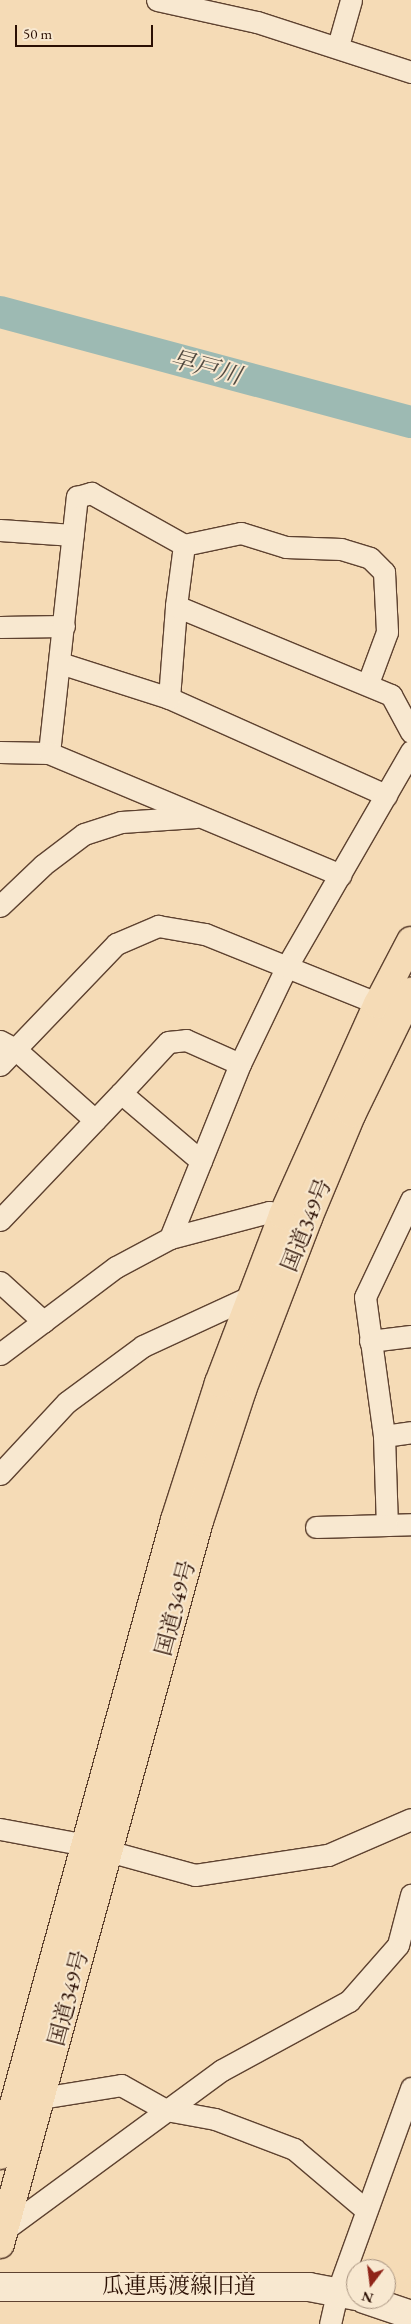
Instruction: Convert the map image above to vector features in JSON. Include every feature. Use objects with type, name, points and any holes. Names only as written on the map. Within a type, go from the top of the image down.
[{"type":"highway","name":"国道349号","points":[[0,2155],[242,1390],[308,1218],[400,1006],[411,941]]},
{"type":"highway","name":"国道349号","points":[[2,2237],[41,2098],[97,1848],[175,1520],[252,1296],[283,1215],[400,1006]]},
{"type":"street","points":[[157,0],[257,22],[338,46],[411,72]]},
{"type":"street","points":[[338,46],[351,0]]},
{"type":"street","points":[[49,753],[64,626],[76,496],[92,493],[184,545],[241,533],[286,547],[341,549],[370,558],[384,572],[386,632],[368,683]]},
{"type":"street","points":[[0,530],[73,535]]},
{"type":"street","points":[[169,698],[176,606],[184,545]]},
{"type":"street","points":[[176,606],[368,683],[391,695],[411,732]]},
{"type":"street","points":[[0,627],[64,626]]},
{"type":"street","points":[[60,663],[169,698],[386,795]]},
{"type":"street","points":[[170,1238],[240,1064],[287,966],[411,751]]},
{"type":"street","points":[[0,752],[49,753],[340,875]]},
{"type":"street","points":[[120,822],[124,784]]},
{"type":"street","points":[[0,906],[43,865],[84,834],[120,822],[201,817]]},
{"type":"street","points":[[0,1065],[8,1045],[98,961],[140,931],[178,927],[400,1006]]},
{"type":"street","points":[[0,1220],[168,1042],[186,1040],[240,1064]]},
{"type":"street","points":[[8,1045],[95,1120]]},
{"type":"street","points":[[121,1093],[201,1161]]},
{"type":"street","points":[[387,1525],[384,1436],[365,1297],[402,1238],[411,1200]]},
{"type":"street","points":[[0,1354],[116,1267],[170,1238],[269,1212],[283,1215]]},
{"type":"street","points":[[0,1282],[44,1322]]},
{"type":"street","points":[[0,1474],[67,1402],[142,1346],[252,1296]]},
{"type":"street","points":[[370,1341],[411,1336]]},
{"type":"street","points":[[384,1436],[411,1432]]},
{"type":"street","points":[[316,1527],[411,1524]]},
{"type":"street","points":[[0,1829],[97,1848],[195,1875],[328,1855],[411,1819]]},
{"type":"street","points":[[2,2237],[166,2110],[222,2070],[349,2001],[398,1945],[411,1895]]},
{"type":"street","points":[[41,2098],[121,2085],[166,2110],[215,2119],[294,2149],[366,2210]]},
{"type":"street","points":[[355,2259],[366,2210],[411,2088]]},
{"type":"street","name":"瓜連馬渡線旧道","points":[[0,2287],[214,2284],[346,2293]]},
{"type":"street","points":[[330,2324],[346,2295]]},
{"type":"street","points":[[392,2309],[411,2316]]},
{"type":"waterway","name":"早戸川","points":[[0,312],[411,422]]}]
